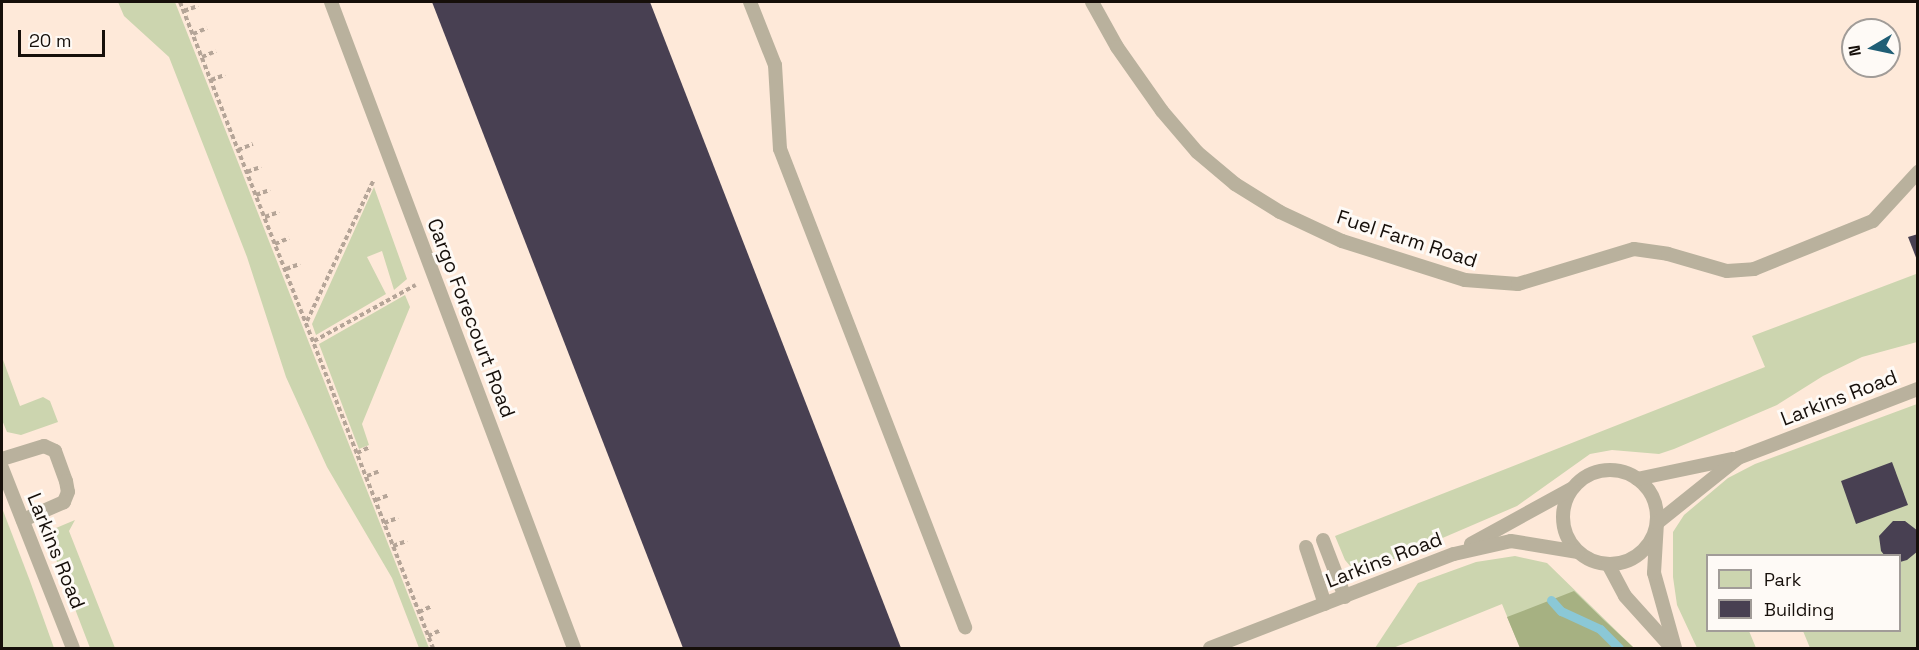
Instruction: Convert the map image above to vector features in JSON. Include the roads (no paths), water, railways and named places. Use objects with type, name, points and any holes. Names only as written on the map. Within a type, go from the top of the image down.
[{"type":"lane","name":"Cargo Forecourt Road","points":[[331,2],[574,648]]},
{"type":"lane","points":[[750,2],[775,65],[780,148],[965,627]]},
{"type":"lane","name":"Fuel Farm Road","points":[[1092,2],[1117,47],[1161,111],[1197,152],[1229,179],[1280,212],[1342,241],[1465,280],[1518,284],[1634,249],[1668,254],[1727,271],[1754,269],[1873,221],[1917,172]]},
{"type":"lane","name":"Larkins Road","points":[[1657,523],[1738,458],[1917,390]]},
{"type":"lane","points":[[2,459],[44,446],[55,451],[66,481],[68,492],[64,502],[23,520]]},
{"type":"lane","points":[[1637,479],[1738,458]]},
{"type":"lane","name":"Larkins Road","points":[[2,468],[73,648]]},
{"type":"lane","points":[[1454,554],[1597,472],[1613,470],[1637,479],[1650,493],[1657,523],[1654,573],[1674,648]]},
{"type":"lane","points":[[1574,487],[1566,499],[1564,527],[1578,552],[1608,564],[1635,557],[1653,536],[1657,523]]},
{"type":"lane","points":[[1323,540],[1345,597]]},
{"type":"lane","name":"Larkins Road","points":[[1210,648],[1454,554],[1511,541],[1578,552]]},
{"type":"lane","points":[[1306,547],[1325,604]]},
{"type":"lane","points":[[1608,564],[1625,596],[1674,648]]},
{"type":"waterway","points":[[1551,600],[1561,611],[1600,629],[1619,648]]}]
